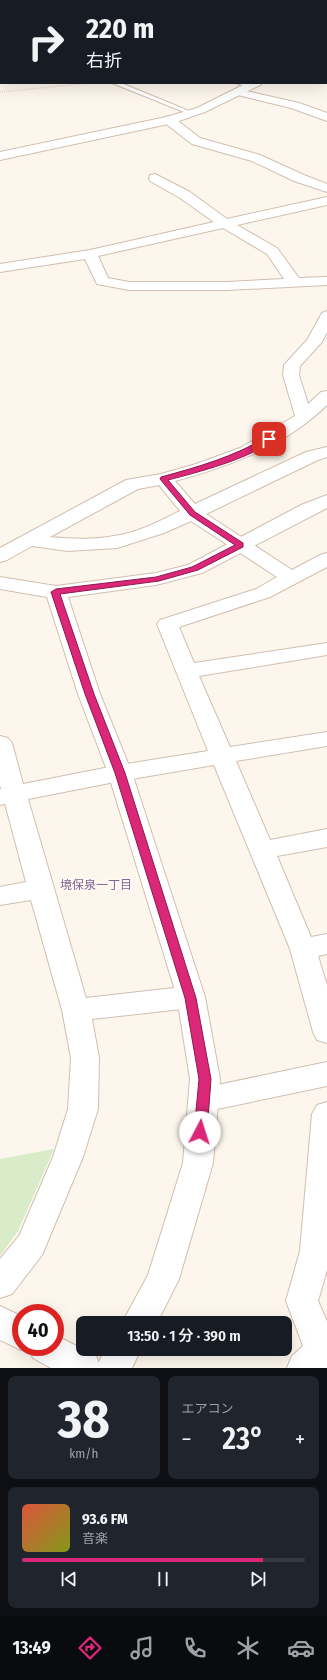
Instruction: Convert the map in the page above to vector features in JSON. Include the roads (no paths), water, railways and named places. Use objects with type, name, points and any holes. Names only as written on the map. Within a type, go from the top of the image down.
[{"type":"street","points":[[0,156],[169,120],[191,113],[246,86],[327,117]]},
{"type":"street","points":[[169,120],[196,141],[256,158],[299,178],[327,188]]},
{"type":"street","points":[[155,178],[185,195],[225,224],[272,251],[295,283]]},
{"type":"street","points":[[0,268],[90,254],[327,201]]},
{"type":"street","points":[[90,254],[102,280],[129,286],[227,286],[327,281]]},
{"type":"street","points":[[304,418],[291,375],[292,365],[314,342],[327,316]]},
{"type":"street","points":[[0,556],[133,484],[164,479],[202,468],[246,452],[304,418],[327,396]]},
{"type":"street","points":[[29,540],[68,545],[117,542],[157,529],[312,456],[327,452]]},
{"type":"street","points":[[164,479],[192,513],[290,577]]},
{"type":"street","points":[[0,583],[56,592],[156,579],[195,568],[308,509],[327,501]]},
{"type":"street","points":[[327,559],[290,577],[263,593],[167,624],[261,850],[315,946],[327,1032]]},
{"type":"street","points":[[56,592],[89,694],[120,773],[191,998],[205,1079],[198,1164],[163,1279],[142,1316]]},
{"type":"street","points":[[186,671],[327,649]]},
{"type":"street","points":[[8,796],[120,773],[327,739]]},
{"type":"street","points":[[0,743],[8,796],[41,889],[76,1010],[85,1058],[83,1109],[68,1157],[31,1245],[0,1282]]},
{"type":"street","points":[[261,850],[327,838]]},
{"type":"street","points":[[0,896],[41,889]]},
{"type":"street","points":[[76,1010],[191,998]]},
{"type":"street","points":[[203,1100],[327,1074]]},
{"type":"street","points":[[318,1355],[302,1300],[316,1251],[327,1114]]},
{"type":"street","points":[[0,1322],[12,1329]]},
{"type":"street","points":[[62,1356],[84,1368]]},
{"type":"street","points":[[113,1368],[120,1356]]},
{"type":"lane","points":[[118,84],[191,113]]},
{"type":"district","name":"境保泉一丁目","points":[[96,885]]}]
